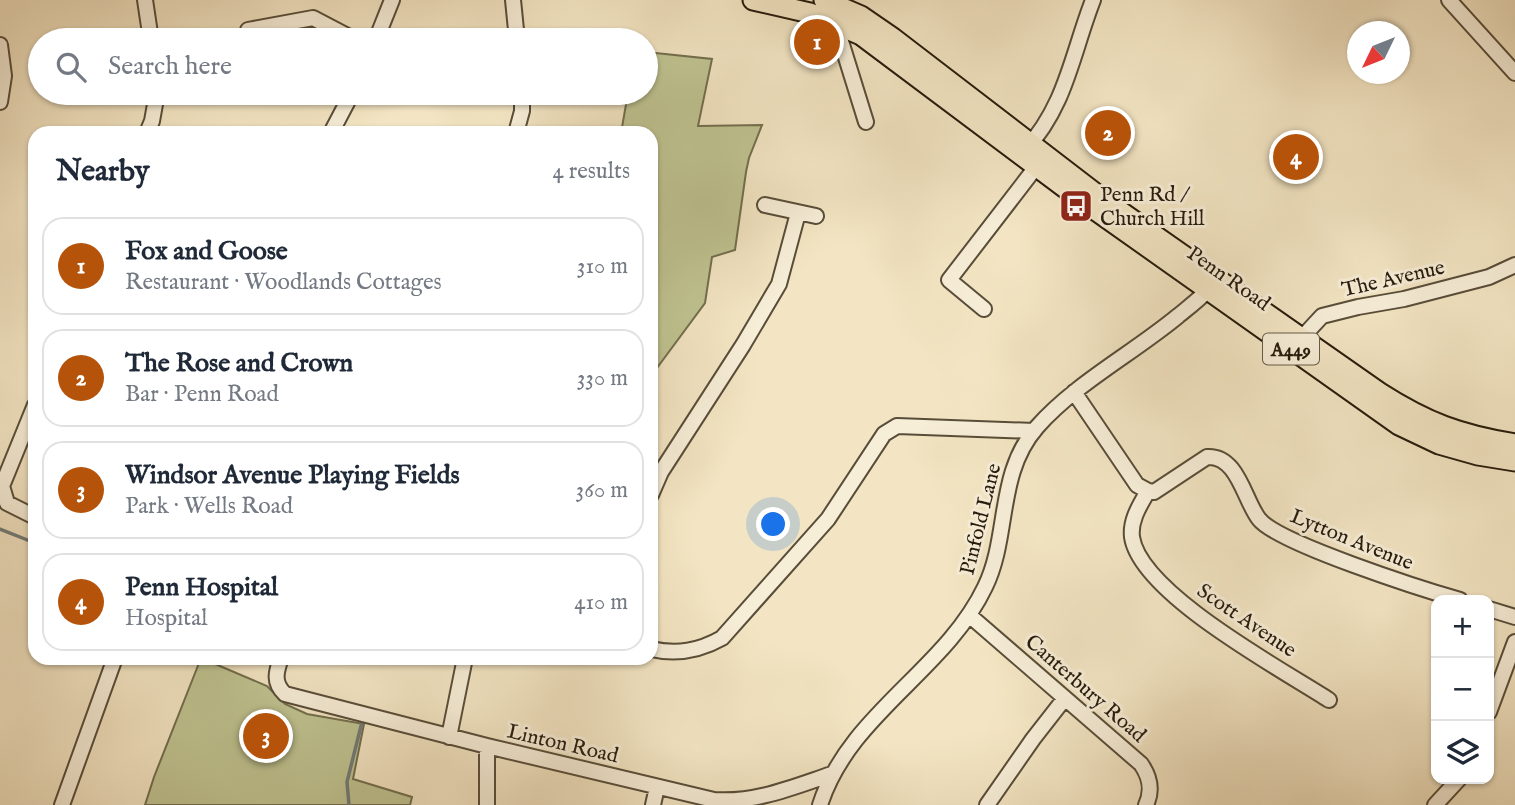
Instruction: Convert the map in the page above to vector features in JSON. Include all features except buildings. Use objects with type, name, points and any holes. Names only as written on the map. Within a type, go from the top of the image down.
[{"type":"highway","name":"Penn Road","points":[[753,0],[792,7],[835,22],[876,46],[1029,155],[1141,226],[1399,425],[1439,444],[1515,461]]},
{"type":"highway","name":"Penn Road","points":[[824,0],[861,16],[893,38],[1029,155]]},
{"type":"highway","name":"Penn Road","points":[[1296,343],[1411,413],[1442,428],[1515,444]]},
{"type":"street","points":[[145,0],[149,28]]},
{"type":"street","points":[[381,28],[392,0]]},
{"type":"street","points":[[513,0],[516,28]]},
{"type":"street","points":[[984,309],[949,280],[1029,155],[1067,84],[1093,0]]},
{"type":"street","points":[[1454,2],[1515,73]]},
{"type":"street","points":[[259,28],[313,18],[332,28]]},
{"type":"street","points":[[835,22],[866,122]]},
{"type":"street","points":[[0,45],[4,76],[0,102]]},
{"type":"street","points":[[150,126],[155,105]]},
{"type":"street","points":[[335,126],[346,105]]},
{"type":"street","points":[[518,126],[522,105]]},
{"type":"street","points":[[765,205],[816,216]]},
{"type":"street","points":[[658,479],[779,284],[798,213]]},
{"type":"street","name":"The Avenue","points":[[1296,343],[1322,316],[1489,277],[1515,265]]},
{"type":"street","name":"Pinfold Lane","points":[[820,805],[832,774],[853,741],[970,615],[986,585],[1014,464],[1034,431],[1074,392],[1151,338],[1213,284]]},
{"type":"street","points":[[1074,392],[1137,485],[1148,491]]},
{"type":"street","points":[[28,422],[2,486],[7,503],[28,514]]},
{"type":"street","points":[[658,650],[690,651],[706,647],[722,638],[828,519],[884,434],[897,426],[1034,431]]},
{"type":"street","name":"Lytton Avenue","points":[[1148,491],[1154,492],[1207,457],[1213,456],[1224,461],[1233,470],[1260,521],[1268,527],[1317,550],[1444,595]]},
{"type":"street","name":"Scott Avenue","points":[[1148,491],[1136,513],[1132,529],[1133,540],[1145,566],[1207,622],[1329,700]]},
{"type":"street","points":[[1494,611],[1515,617]]},
{"type":"street","name":"Canterbury Road","points":[[970,615],[1141,764],[1150,781],[1150,795],[1146,805]]},
{"type":"street","points":[[1494,699],[1515,642]]},
{"type":"street","points":[[62,805],[112,665]]},
{"type":"street","name":"Linton Road","points":[[279,665],[277,685],[285,694],[449,737],[714,800],[745,801],[832,774]]},
{"type":"street","points":[[449,737],[464,665]]},
{"type":"street","points":[[987,805],[1065,698]]},
{"type":"street","points":[[486,746],[487,805]]},
{"type":"street","points":[[1436,805],[1455,784]]},
{"type":"street","points":[[653,805],[657,787]]},
{"type":"green space","points":[[658,53],[712,59],[698,126],[762,125],[749,158],[735,250],[712,257],[705,303],[658,367],[658,126],[622,126],[626,105],[658,105]]},
{"type":"green space","points":[[198,665],[218,665],[267,686],[285,704],[307,714],[364,724],[353,779],[412,797],[410,805],[145,805]]},
{"type":"waterway","points":[[0,529],[28,540]]},
{"type":"waterway","points":[[349,805],[347,782],[362,722]]},
{"type":"place","name":"Fox and Goose","points":[[817,42]]},
{"type":"place","name":"The Rose and Crown","points":[[1108,133]]},
{"type":"place","name":"Penn Hospital","points":[[1296,157]]},
{"type":"place","name":"Penn Rd / Church Hill","points":[[1076,206]]},
{"type":"place","name":"Windsor Avenue Playing Fields","points":[[266,736]]}]
